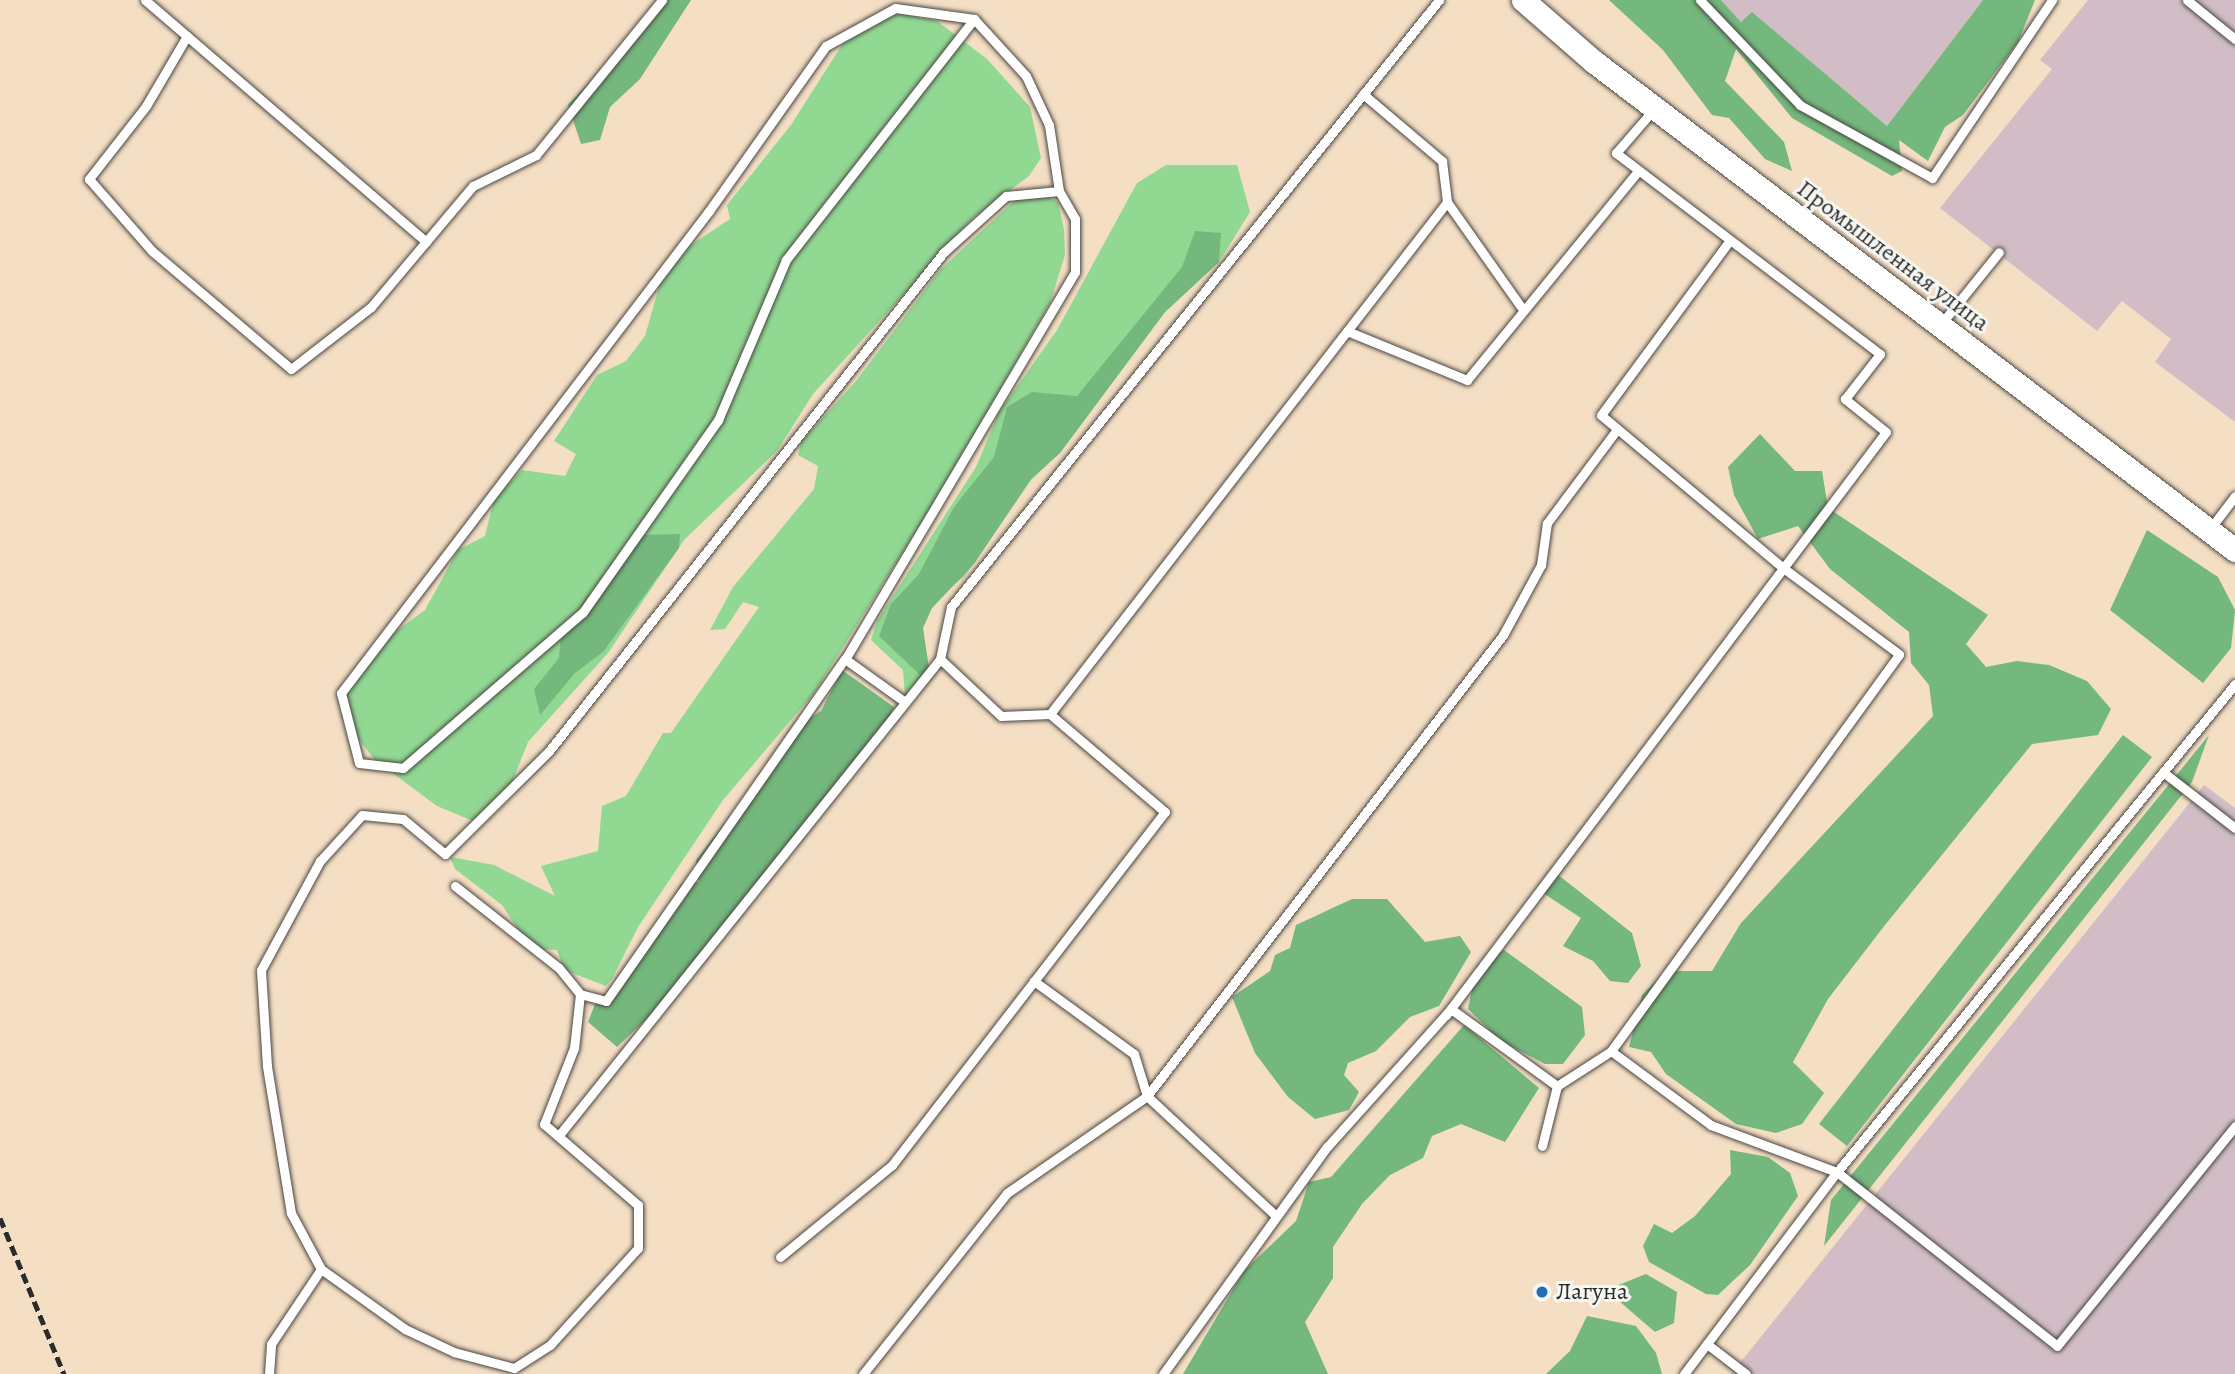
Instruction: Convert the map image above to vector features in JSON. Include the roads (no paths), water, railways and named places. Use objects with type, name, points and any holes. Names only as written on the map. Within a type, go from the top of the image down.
[{"type":"street","name":"Промышленная улица","points":[[1523,0],[1654,108],[2235,550]]},
{"type":"lane","points":[[145,0],[426,242]]},
{"type":"lane","points":[[187,36],[146,106],[89,179],[162,260],[291,369],[371,307],[473,186],[536,155],[662,0]]},
{"type":"lane","points":[[561,1134],[940,659],[951,607],[1439,0]]},
{"type":"lane","points":[[1700,0],[1800,105],[1932,178],[2052,0]]},
{"type":"lane","points":[[2187,0],[2235,39]]},
{"type":"lane","points":[[455,886],[559,968],[580,994],[606,1001],[845,659],[1075,272],[1075,219],[1059,191],[1049,125],[1026,76],[974,19],[895,8],[827,46],[709,211],[341,693],[359,763],[403,768],[583,612],[718,421],[786,260],[974,19]]},
{"type":"lane","points":[[1363,94],[1442,161],[1447,202],[1521,307]]},
{"type":"lane","points":[[1446,1015],[1886,432],[1845,399],[1880,354],[1616,153],[1654,108]]},
{"type":"lane","points":[[1346,331],[1467,380],[1521,307],[1638,171]]},
{"type":"lane","points":[[580,994],[574,1048],[544,1124],[561,1134],[638,1205],[638,1248],[550,1345],[513,1368],[454,1352],[405,1329],[321,1269],[291,1213],[267,1066],[261,970],[320,861],[362,814],[403,819],[445,854],[549,751],[944,252],[1006,196],[1059,191]]},
{"type":"lane","points":[[1050,715],[1447,202]]},
{"type":"lane","points":[[1542,1146],[1557,1086],[1611,1051],[1899,654],[1782,567],[1615,432],[1601,415],[1730,240]]},
{"type":"lane","points":[[1940,326],[1999,252]]},
{"type":"lane","points":[[863,1374],[1007,1193],[1147,1096],[1503,635],[1541,565],[1547,523],[1615,432]]},
{"type":"lane","points":[[2209,530],[2235,496]]},
{"type":"lane","points":[[845,659],[905,702]]},
{"type":"lane","points":[[780,1257],[892,1165],[1165,812],[1050,715],[1001,716],[940,659]]},
{"type":"lane","points":[[1684,1374],[1837,1172],[2235,684]]},
{"type":"lane","points":[[2163,772],[2235,828]]},
{"type":"lane","points":[[1034,981],[1134,1054],[1147,1096],[1276,1216]]},
{"type":"lane","points":[[1163,1374],[1327,1147],[1451,1009],[1557,1086]]},
{"type":"lane","points":[[1611,1051],[1710,1125],[1837,1172],[2057,1346],[2235,1126]]},
{"type":"lane","points":[[269,1374],[271,1344],[321,1269]]},
{"type":"lane","points":[[1707,1344],[1746,1374]]},
{"type":"railway","points":[[0,1218],[64,1374]]},
{"type":"place","name":"Лагуна","points":[[1542,1292]]}]
